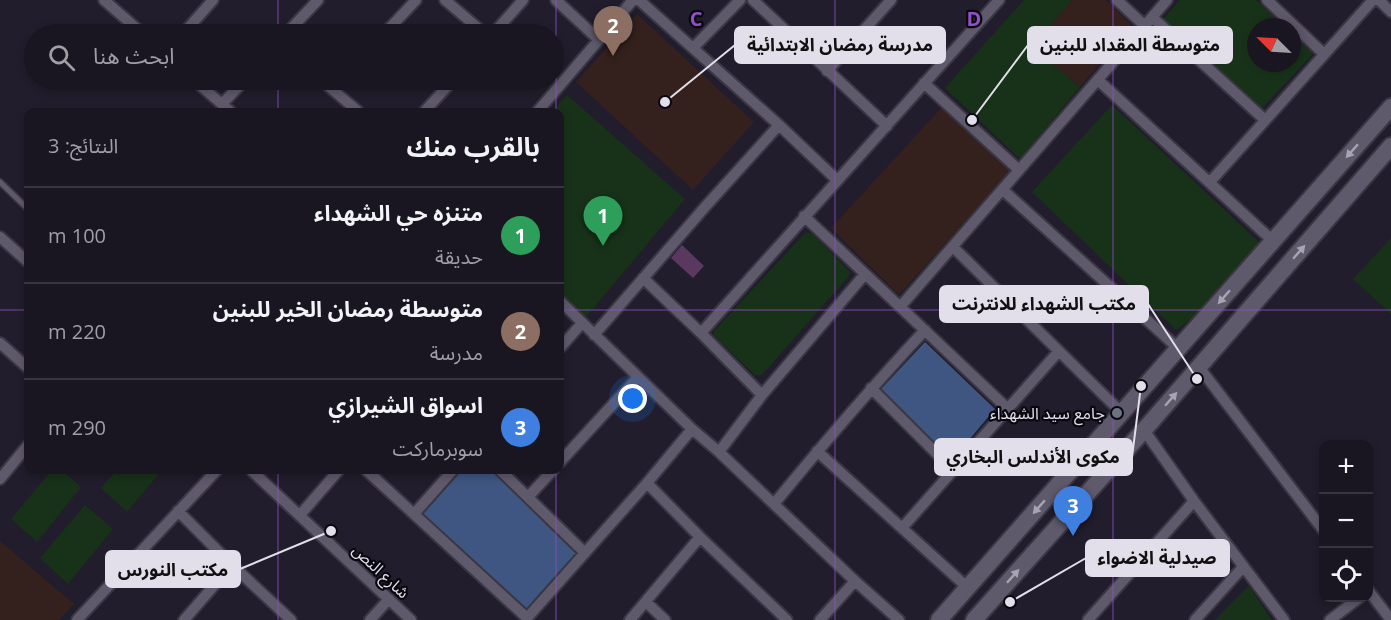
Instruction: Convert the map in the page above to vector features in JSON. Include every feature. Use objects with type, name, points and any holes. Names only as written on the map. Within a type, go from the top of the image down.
[{"type":"main road","points":[[939,620],[1391,106]]},
{"type":"main road","points":[[974,620],[1144,430],[1391,146]]},
{"type":"main road","points":[[1179,349],[1199,367]]},
{"type":"street","points":[[105,0],[132,24]]},
{"type":"street","points":[[192,24],[213,0]]},
{"type":"street","points":[[295,24],[318,0]]},
{"type":"street","points":[[393,24],[416,0]]},
{"type":"street","points":[[445,0],[473,24]]},
{"type":"street","points":[[502,24],[523,0]]},
{"type":"street","points":[[556,0],[599,40]]},
{"type":"street","points":[[564,81],[633,0]]},
{"type":"street","points":[[639,0],[837,180]]},
{"type":"street","points":[[693,48],[740,0]]},
{"type":"street","points":[[753,0],[887,126]]},
{"type":"street","points":[[827,71],[890,0]]},
{"type":"street","points":[[701,333],[999,0]]},
{"type":"street","points":[[1117,0],[1148,22],[1265,120]]},
{"type":"street","points":[[900,308],[1167,0]]},
{"type":"street","points":[[1267,0],[1324,54]]},
{"type":"street","points":[[1210,182],[1372,0]]},
{"type":"street","points":[[1379,0],[1391,12]]},
{"type":"street","points":[[1098,80],[1273,241]]},
{"type":"street","points":[[924,83],[1019,171]]},
{"type":"street","points":[[206,90],[226,108]]},
{"type":"street","points":[[222,104],[235,90]]},
{"type":"street","points":[[333,90],[354,108]]},
{"type":"street","points":[[428,108],[444,90]]},
{"type":"street","points":[[540,108],[556,90]]},
{"type":"street","points":[[594,335],[779,125]]},
{"type":"street","points":[[1003,190],[1179,349]]},
{"type":"street","points":[[804,216],[1008,409]]},
{"type":"street","points":[[0,237],[24,258]]},
{"type":"street","points":[[953,247],[1122,413]]},
{"type":"street","points":[[719,452],[762,395],[865,274]]},
{"type":"street","points":[[643,279],[701,333],[762,395]]},
{"type":"street","points":[[564,305],[692,429],[899,620]]},
{"type":"street","points":[[564,343],[582,323]]},
{"type":"street","points":[[774,504],[871,388],[925,330]]},
{"type":"street","points":[[0,343],[24,364]]},
{"type":"street","points":[[902,528],[1059,351]]},
{"type":"street","points":[[1199,367],[1319,526]]},
{"type":"street","points":[[564,458],[638,377]]},
{"type":"street","points":[[871,388],[953,470]]},
{"type":"street","points":[[370,474],[526,619],[692,429]]},
{"type":"street","points":[[1144,430],[1194,501],[1284,620]]},
{"type":"street","points":[[0,479],[24,451]]},
{"type":"street","points":[[817,451],[968,588]]},
{"type":"street","points":[[77,620],[213,474]]},
{"type":"street","name":"شارع النص","points":[[255,474],[411,620]]},
{"type":"street","points":[[300,515],[336,474]]},
{"type":"street","points":[[414,514],[449,474]]},
{"type":"street","points":[[504,474],[585,553]]},
{"type":"street","points":[[528,497],[549,474]]},
{"type":"street","points":[[647,483],[787,620]]},
{"type":"street","points":[[1088,620],[1194,501]]},
{"type":"street","points":[[178,511],[288,619]]},
{"type":"street","points":[[630,620],[700,537]]},
{"type":"street","points":[[184,620],[232,565]]},
{"type":"street","points":[[1195,620],[1243,567]]},
{"type":"street","points":[[820,620],[855,581]]},
{"type":"street","points":[[1373,597],[1391,620]]},
{"type":"street","points":[[370,620],[389,599]]},
{"type":"street","points":[[646,602],[665,620]]},
{"type":"street","points":[[1330,620],[1353,602]]},
{"type":"lane","points":[[0,182],[24,205]]},
{"type":"shaded area","points":[[1072,0],[1106,0],[1132,26],[1080,87],[1032,47]]},
{"type":"shaded area","points":[[637,14],[754,122],[693,190],[576,82]]},
{"type":"shaded area","points":[[943,106],[1011,170],[899,295],[831,228]]},
{"type":"shaded area","points":[[0,541],[74,604],[59,620],[0,620]]},
{"type":"green space","points":[[1024,0],[1072,0],[1032,47],[1080,87],[1020,159],[945,88]]},
{"type":"green space","points":[[1180,0],[1256,0],[1275,18],[1247,18],[1247,72],[1296,72],[1262,108],[1163,19]]},
{"type":"green space","points":[[1301,41],[1314,53],[1301,67]]},
{"type":"green space","points":[[567,95],[685,199],[586,317],[564,297],[564,108],[556,108]]},
{"type":"green space","points":[[1112,105],[1259,242],[1229,291],[1176,330],[1032,192]]},
{"type":"green space","points":[[806,232],[813,234],[850,272],[762,375],[755,375],[714,336],[714,331]]},
{"type":"green space","points":[[1391,238],[1391,314],[1353,279]]},
{"type":"green space","points":[[49,474],[66,474],[81,487],[37,542],[11,519]]},
{"type":"green space","points":[[113,474],[159,474],[127,512],[101,488]]},
{"type":"green space","points":[[85,505],[113,529],[68,584],[40,558]]},
{"type":"green space","points":[[1249,586],[1272,620],[1215,620]]},
{"type":"water","points":[[925,342],[995,409],[952,460],[881,389]]},
{"type":"water","points":[[458,474],[495,474],[577,554],[527,609],[423,514]]},
{"type":"building","points":[[682,245],[704,266],[693,278],[671,258]]},
{"type":"place","name":"متوسطة رمضان الخير للبنين","points":[[613,56]]},
{"type":"place","name":"مدرسة رمضان الابتدائية","points":[[665,102]]},
{"type":"place","name":"متوسطة المقداد للبنين","points":[[972,120]]},
{"type":"place","name":"متنزه حي الشهداء","points":[[603,246]]},
{"type":"place","name":"مكتب الشهداء للانترنت","points":[[1197,379]]},
{"type":"place","name":"مكوى الأندلس البخاري","points":[[1141,386]]},
{"type":"place","name":"جامع سيد الشهداء","points":[[1117,413]]},
{"type":"place","name":"مكتب النورس","points":[[331,531]]},
{"type":"place","name":"اسواق الشيرازي","points":[[1073,536]]},
{"type":"place","name":"صيدلية الاضواء","points":[[1010,602]]}]
